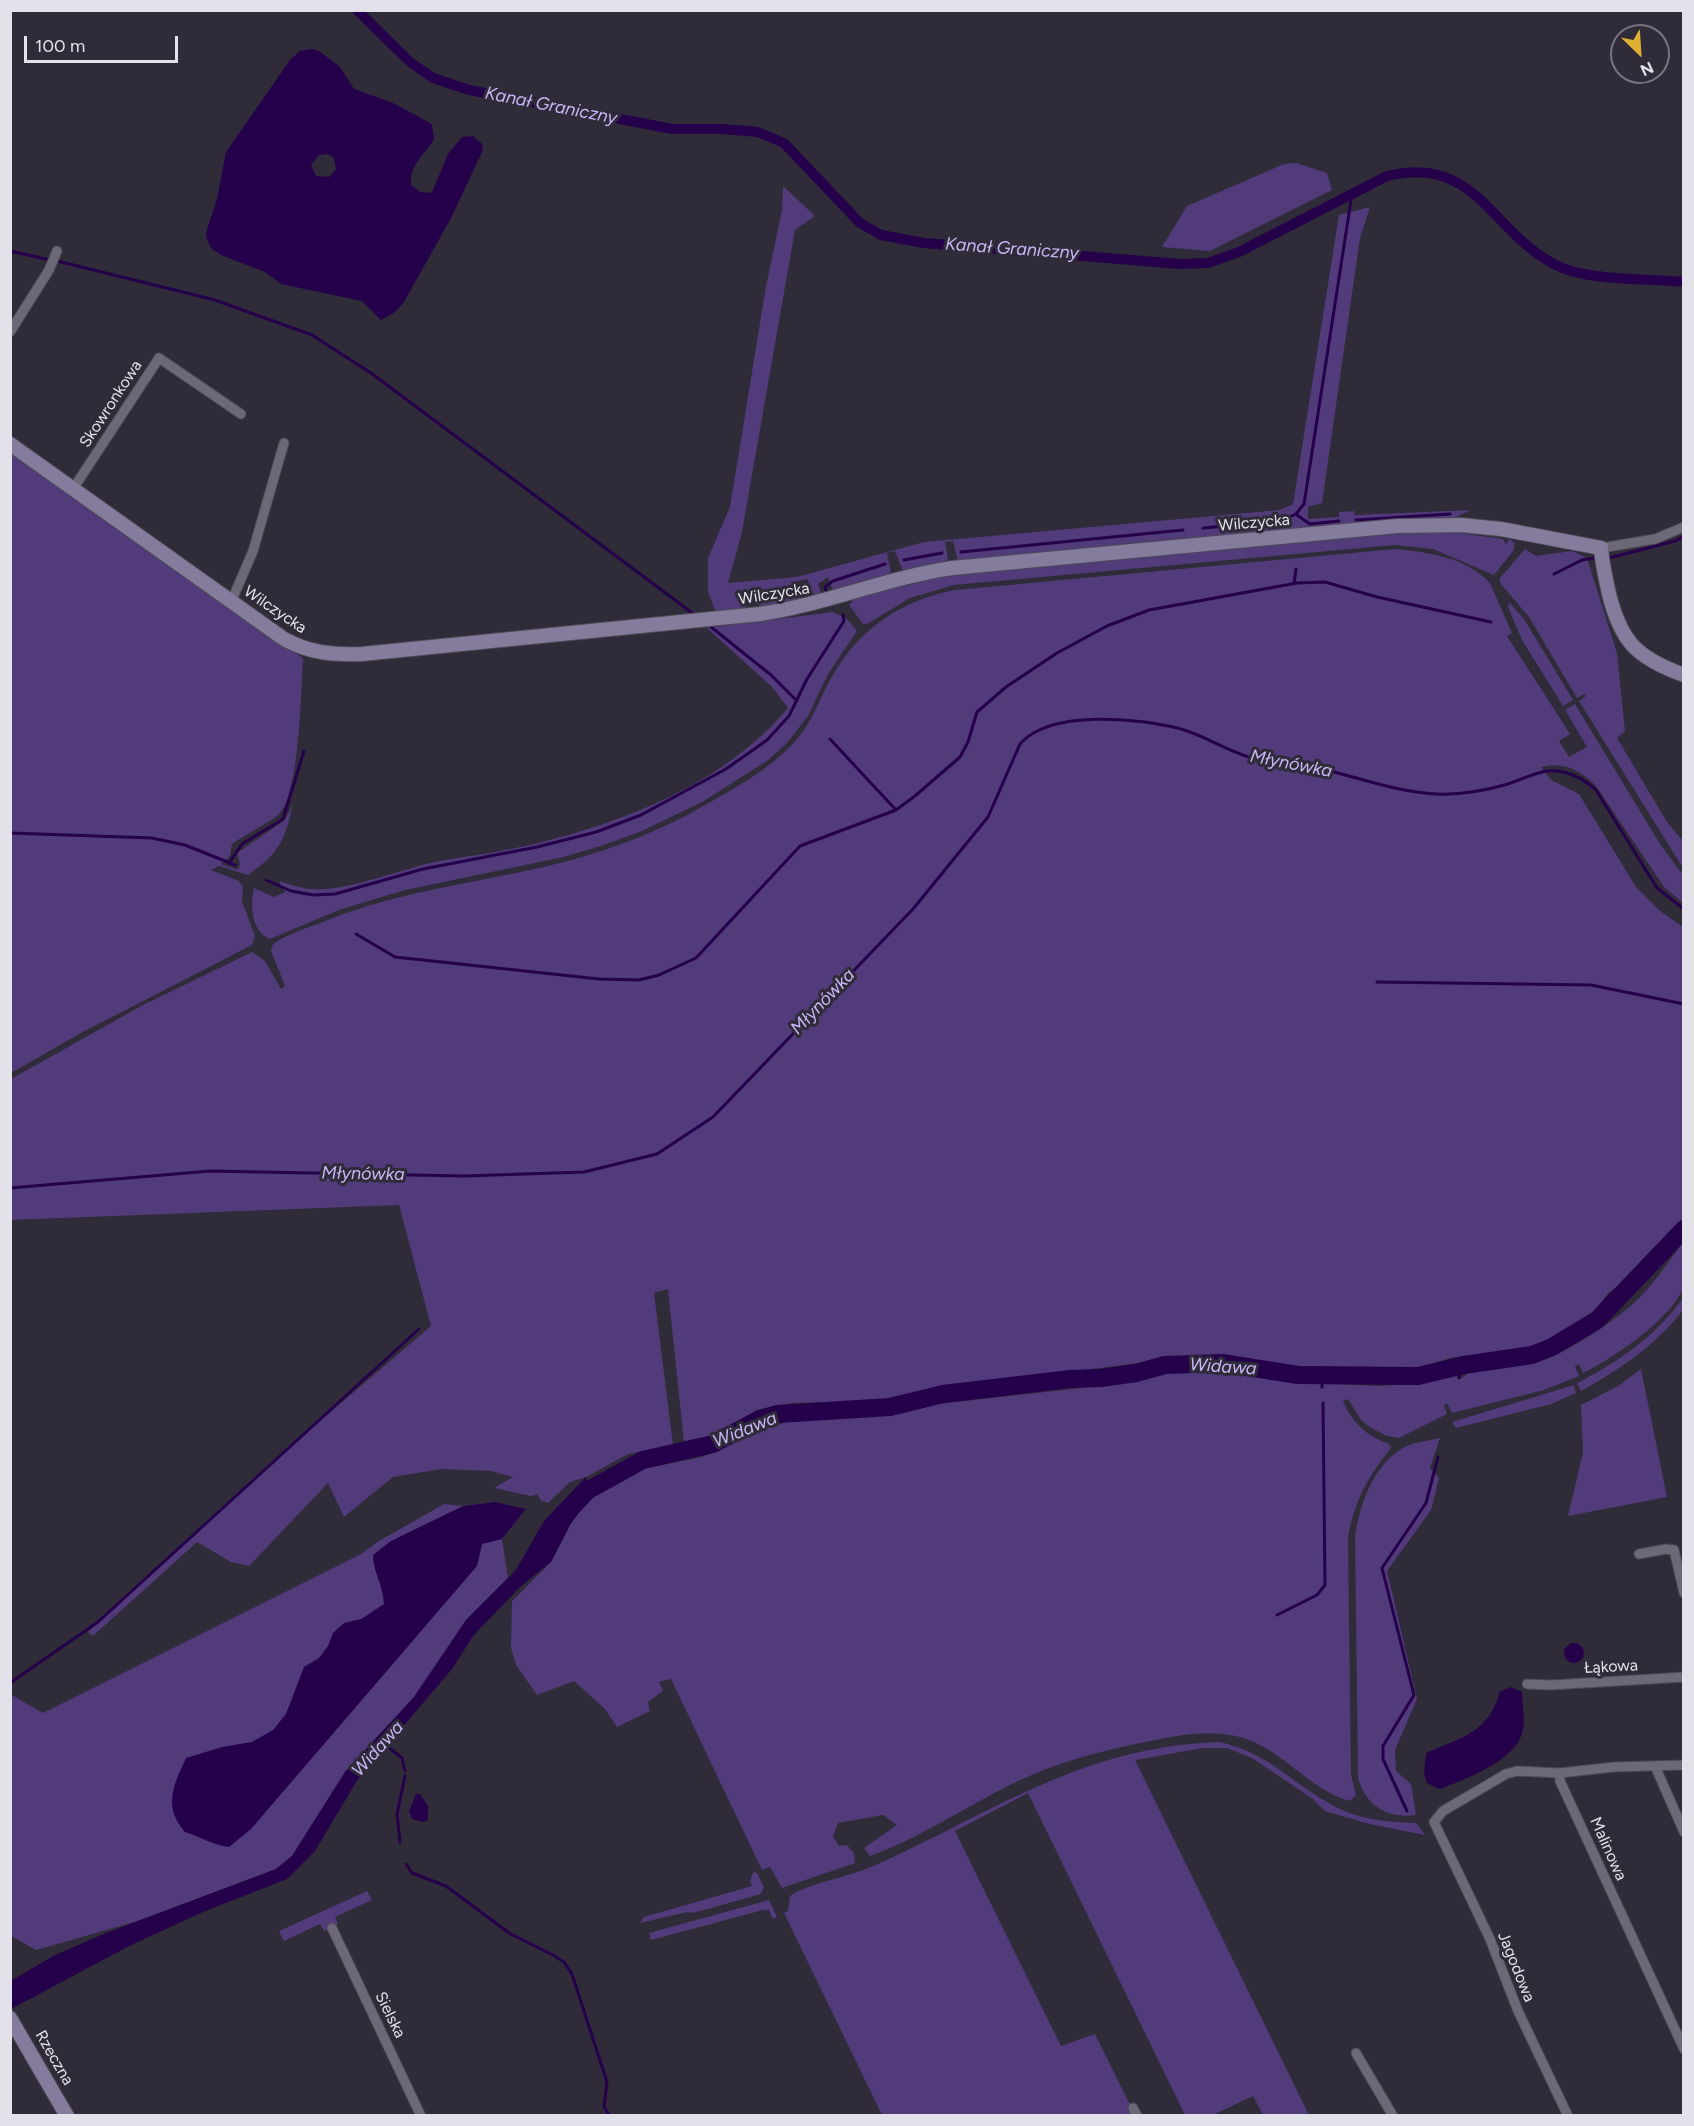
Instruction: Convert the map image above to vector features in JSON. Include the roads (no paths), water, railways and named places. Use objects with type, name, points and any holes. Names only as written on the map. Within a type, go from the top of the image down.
[{"type":"street","points":[[10,332],[49,270],[57,251]]},
{"type":"street","name":"Skowronkowa","points":[[73,489],[159,358],[241,414]]},
{"type":"street","points":[[232,600],[257,540],[284,443]]},
{"type":"street","name":"Wilczycka","points":[[10,444],[299,647],[325,654],[362,654],[714,620],[780,611],[823,602],[899,578],[952,568],[1397,526],[1461,525],[1501,528],[1601,548],[1655,539],[1683,527]]},
{"type":"street","points":[[1601,548],[1616,622],[1624,637],[1636,651],[1653,662],[1683,675]]},
{"type":"street","points":[[1639,1554],[1666,1549],[1674,1550],[1683,1593]]},
{"type":"street","name":"Łąkowa","points":[[1527,1684],[1683,1677]]},
{"type":"street","points":[[1560,1773],[1683,1765]]},
{"type":"street","points":[[1655,1766],[1683,1832]]},
{"type":"street","name":"Jagodowa","points":[[1560,1773],[1517,1771],[1506,1774],[1443,1811],[1434,1822],[1490,1939],[1518,2011],[1568,2115]]},
{"type":"street","name":"Malinowa","points":[[1560,1773],[1560,1781],[1683,2049]]},
{"type":"street","name":"Sielska","points":[[332,1928],[421,2115]]},
{"type":"street","name":"Rzeczna","points":[[10,2018],[68,2115]]},
{"type":"street","points":[[1356,2053],[1392,2115]]},
{"type":"water","points":[[312,49],[319,51],[340,67],[354,89],[393,103],[432,124],[434,139],[415,165],[411,178],[411,185],[420,192],[431,193],[448,154],[462,137],[473,136],[482,144],[483,150],[451,218],[404,302],[394,313],[381,320],[362,301],[281,284],[265,272],[221,255],[212,249],[207,240],[206,233],[217,199],[226,152],[290,60],[300,51]],"holes":[[[328,154],[334,158],[336,169],[329,177],[316,176],[311,165],[319,155]]]},
{"type":"water","points":[[586,1477],[591,1496],[570,1525],[551,1562],[521,1586],[473,1636],[452,1669],[356,1782],[315,1851],[287,1879],[203,1912],[129,1946],[11,2009],[11,1981],[53,1956],[106,1933],[276,1869],[292,1856],[345,1772],[414,1697],[466,1620],[516,1570],[544,1521]]},
{"type":"water","points":[[495,1502],[526,1509],[502,1539],[482,1544],[477,1566],[251,1829],[229,1847],[185,1832],[174,1814],[172,1796],[186,1758],[222,1747],[252,1742],[273,1730],[286,1714],[304,1667],[319,1658],[328,1646],[333,1633],[344,1623],[361,1619],[384,1604],[373,1555],[391,1541],[463,1506]]},
{"type":"water","points":[[1574,1643],[1581,1646],[1584,1653],[1581,1660],[1574,1663],[1567,1660],[1564,1653],[1567,1646]]},
{"type":"water","points":[[1511,1687],[1522,1692],[1524,1720],[1519,1740],[1512,1749],[1491,1766],[1443,1788],[1439,1789],[1427,1783],[1424,1773],[1426,1753],[1472,1732],[1489,1716],[1500,1691]]},
{"type":"water","points":[[416,1794],[420,1794],[428,1806],[428,1820],[423,1822],[412,1819],[409,1811]]},
{"type":"waterway","name":"Kanał Graniczny","points":[[357,10],[410,62],[433,78],[469,90],[672,129],[758,132],[784,143],[860,223],[881,235],[924,243],[1180,264],[1208,263],[1239,252],[1387,176],[1419,172],[1444,177],[1466,188],[1520,239],[1541,256],[1565,269],[1607,277],[1684,282]]},
{"type":"waterway","points":[[1203,528],[1281,521],[1296,514],[1304,504],[1352,194]]},
{"type":"waterway","points":[[10,251],[50,260]]},
{"type":"waterway","points":[[57,261],[215,300],[312,335],[371,373],[695,615]]},
{"type":"waterway","points":[[1356,520],[1450,514]]},
{"type":"waterway","points":[[1297,515],[1310,524],[1339,521]]},
{"type":"waterway","points":[[961,552],[1183,530]]},
{"type":"waterway","points":[[1609,558],[1675,541],[1684,536]]},
{"type":"waterway","points":[[904,560],[942,553]]},
{"type":"waterway","points":[[1554,574],[1582,560],[1594,558]]},
{"type":"waterway","points":[[826,591],[825,587],[833,581],[885,564]]},
{"type":"waterway","points":[[1294,584],[1296,569]]},
{"type":"waterway","points":[[356,934],[395,957],[599,979],[639,980],[659,975],[696,958],[800,846],[896,810],[915,796],[960,757],[968,742],[977,712],[1006,687],[1057,653],[1107,626],[1149,610],[1297,583],[1325,582],[1377,597],[1491,622]]},
{"type":"waterway","points":[[266,880],[291,891],[313,895],[335,894],[423,869],[537,847],[596,832],[641,815],[726,769],[767,740],[789,716],[807,679],[844,621],[843,615]]},
{"type":"waterway","points":[[711,627],[771,675],[797,701]]},
{"type":"waterway","name":"Młynówka","points":[[10,1188],[210,1171],[464,1176],[584,1172],[657,1154],[713,1117],[913,909],[988,817],[1020,744],[1034,733],[1052,725],[1073,721],[1120,720],[1164,725],[1190,732],[1253,758],[1321,769],[1422,793],[1472,792],[1508,784],[1542,772],[1567,773],[1580,778],[1596,790],[1657,888],[1684,909]]},
{"type":"waterway","points":[[830,739],[896,810]]},
{"type":"waterway","points":[[229,863],[242,844],[283,819],[304,751]]},
{"type":"waterway","points":[[10,833],[152,838],[185,845],[235,865]]},
{"type":"waterway","points":[[1377,982],[1591,985],[1684,1004]]},
{"type":"waterway","name":"Widawa","points":[[573,1506],[587,1491],[643,1460],[713,1444],[760,1419],[778,1414],[890,1407],[943,1394],[1070,1379],[1101,1378],[1136,1373],[1165,1365],[1222,1363],[1298,1375],[1418,1376],[1464,1365],[1532,1355],[1552,1347],[1597,1320],[1684,1229]]},
{"type":"waterway","points":[[10,1683],[98,1622],[419,1329]]},
{"type":"waterway","points":[[1459,1378],[1461,1366]]},
{"type":"waterway","points":[[1322,1387],[1323,1375]]},
{"type":"waterway","points":[[1277,1615],[1317,1595],[1325,1585],[1323,1403]]},
{"type":"waterway","points":[[1407,1811],[1383,1759],[1383,1746],[1414,1695],[1382,1568],[1426,1503],[1438,1457]]},
{"type":"waterway","points":[[384,1744],[402,1758],[405,1771]]},
{"type":"waterway","points":[[400,1842],[397,1814],[405,1776]]},
{"type":"waterway","points":[[406,1864],[412,1873],[446,1886],[509,1933],[564,1962],[572,1974],[607,2082],[604,2107],[610,2116]]}]
